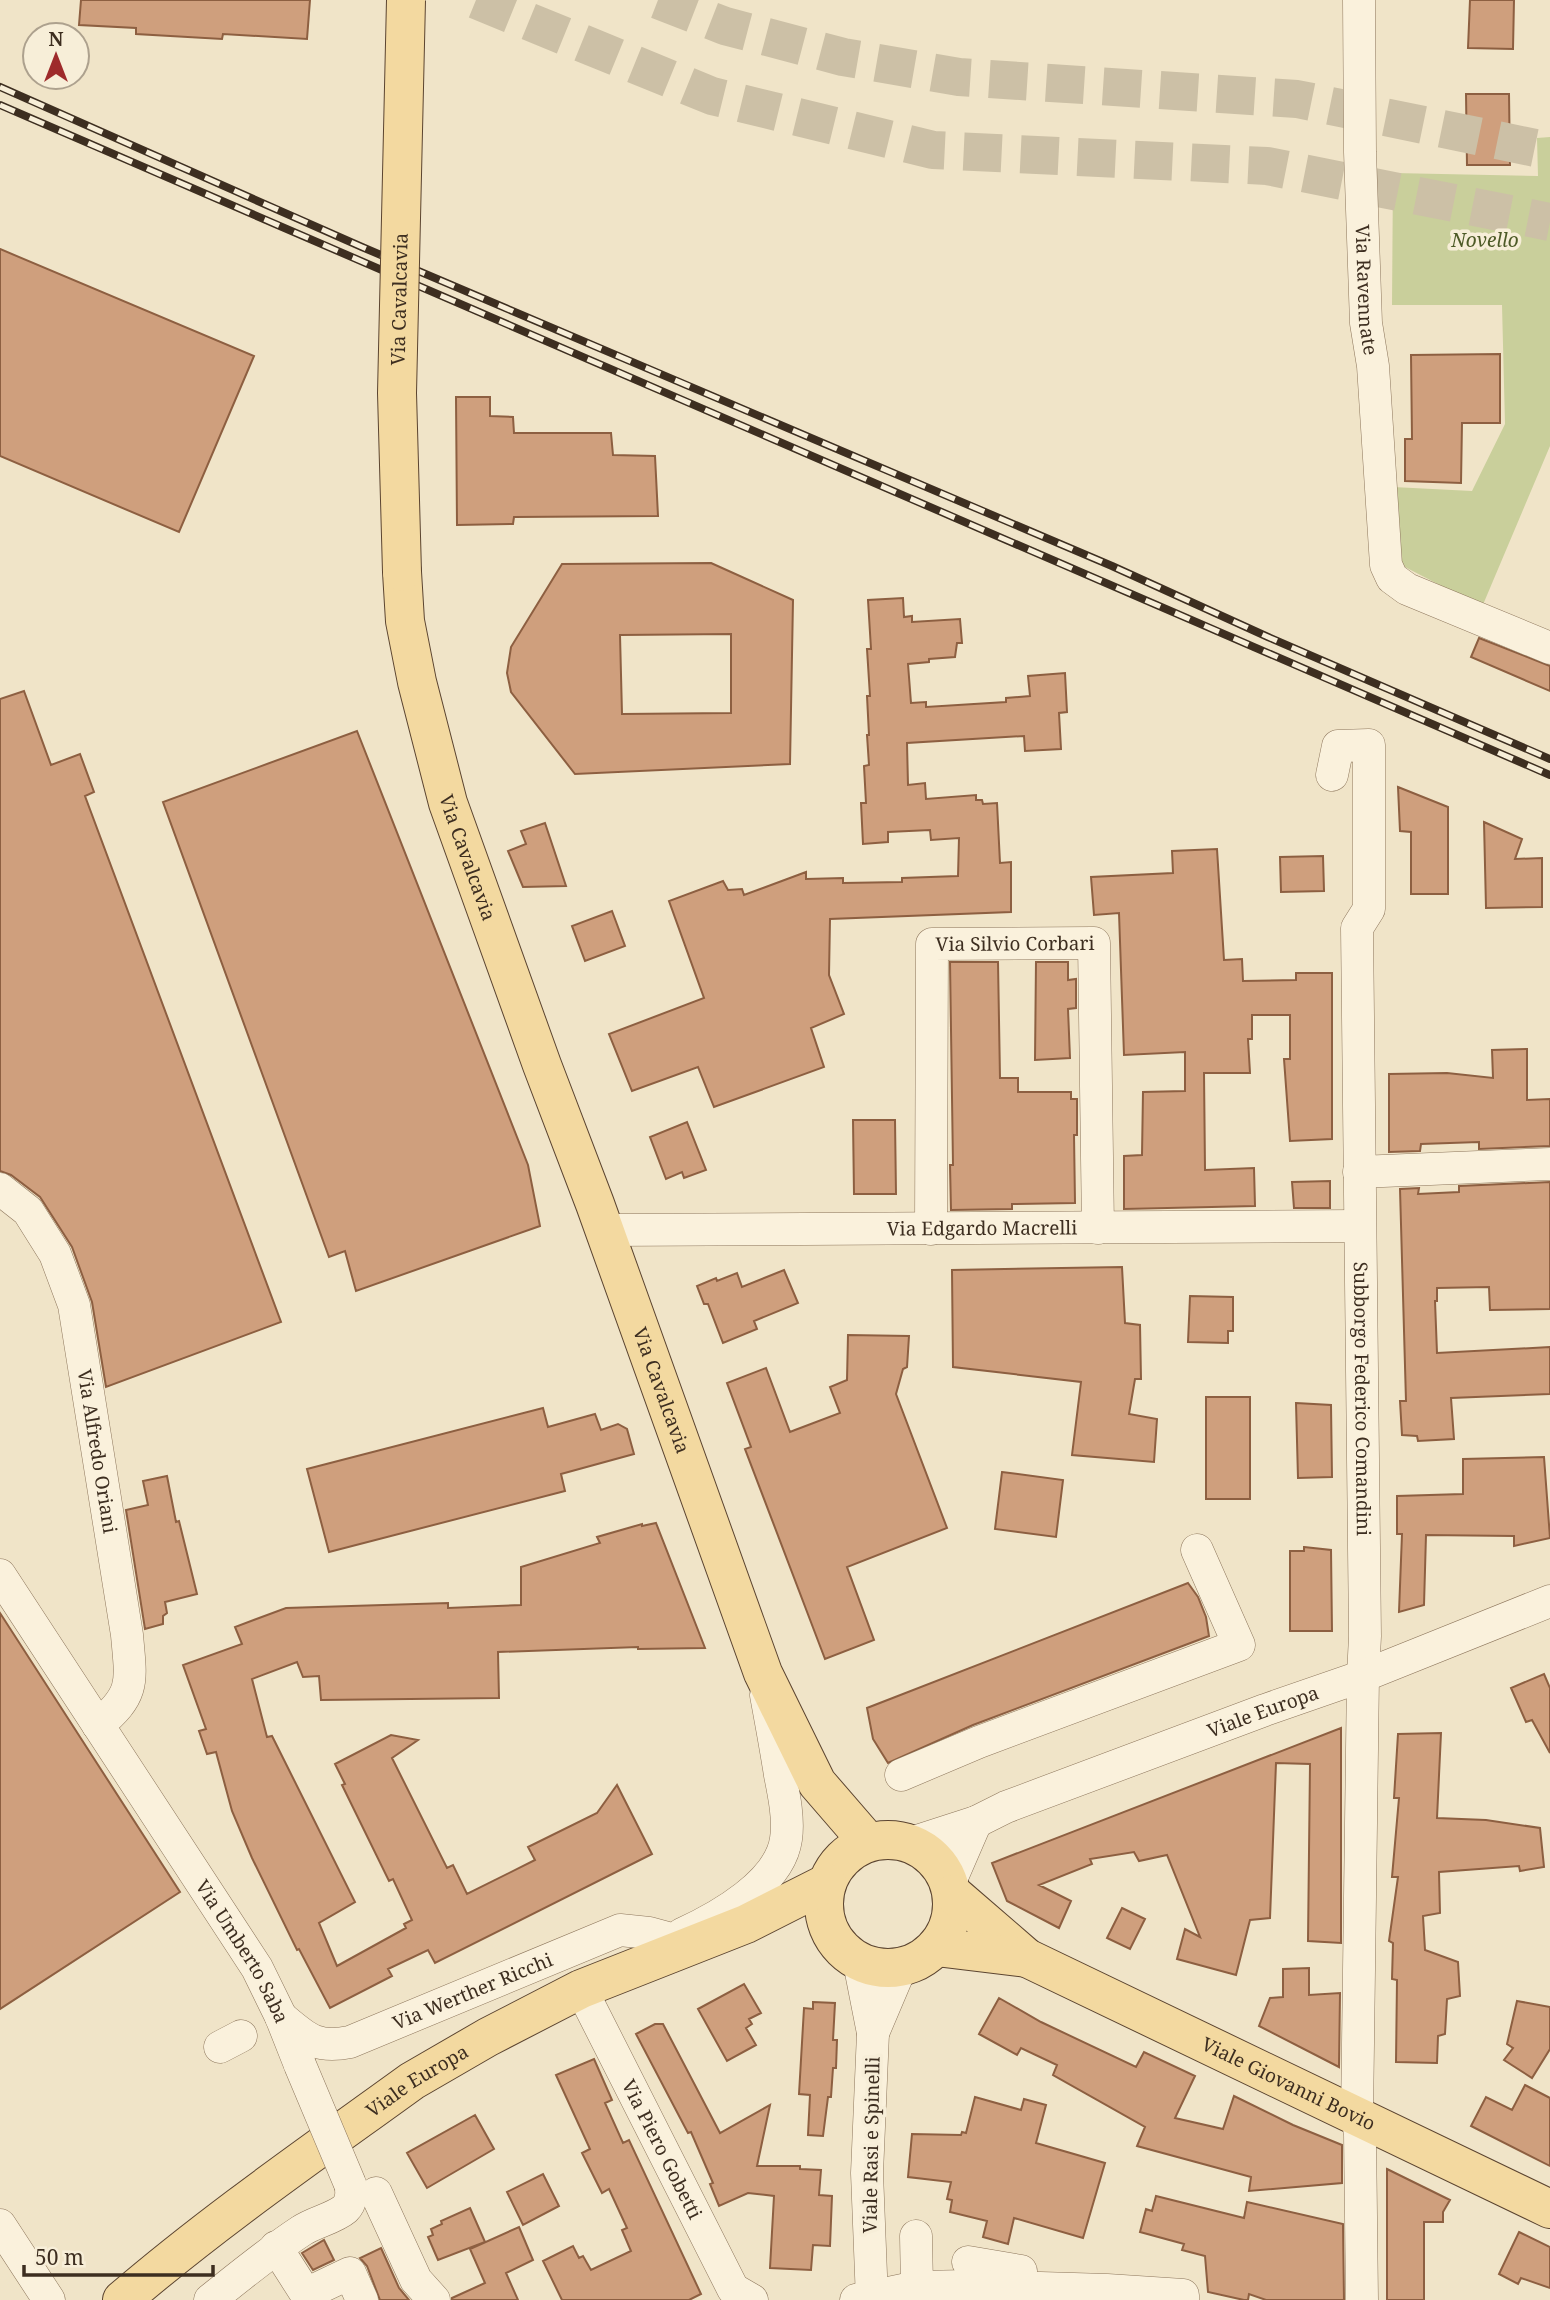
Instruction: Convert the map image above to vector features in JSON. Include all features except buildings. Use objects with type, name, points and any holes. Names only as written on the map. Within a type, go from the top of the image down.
[{"type":"main road","name":"Via Cavalcavia","points":[[406,0],[397,393],[405,621],[417,682],[448,803],[763,1674],[817,1783],[868,1842]]},
{"type":"main road","name":"Via Cavalcavia","points":[[817,1783],[828,1879]]},
{"type":"main road","points":[[882,1839],[911,1843],[928,1852],[941,1866],[951,1888],[953,1913],[947,1931],[936,1947],[920,1960],[901,1967],[880,1968],[848,1953],[827,1925],[823,1904],[828,1879],[840,1860],[868,1842],[882,1839]]},
{"type":"main road","name":"Viale Europa","points":[[122,2300],[175,2254],[412,2081],[488,2037],[581,1989],[746,1924],[828,1879]]},
{"type":"main road","name":"Viale Giovanni Bovio","points":[[951,1888],[1027,1958],[1550,2210]]},
{"type":"main road","name":"Viale Europa","points":[[746,1924],[796,1925],[813,1929],[848,1953]]},
{"type":"main road","name":"Viale Giovanni Bovio","points":[[936,1947],[1027,1958]]},
{"type":"street","name":"Via Ravennate","points":[[1359,0],[1360,152],[1366,323],[1373,366],[1385,565],[1392,578],[1407,589],[1550,648]]},
{"type":"street","name":"Subborgo Federico Comandini","points":[[1332,775],[1338,746],[1369,745],[1369,909],[1357,928],[1365,1636],[1357,2117],[1360,2134],[1362,2300]]},
{"type":"street","name":"Via Silvio Corbari","points":[[931,1228],[932,944],[1094,943],[1098,1228]]},
{"type":"street","points":[[1359,1172],[1550,1164]]},
{"type":"street","name":"Via Alfredo Oriani","points":[[0,1189],[28,1211],[55,1254],[74,1305],[125,1622],[130,1669],[130,1684],[126,1696],[114,1712],[98,1726]]},
{"type":"street","name":"Via Edgardo Macrelli","points":[[604,1230],[1359,1226]]},
{"type":"street","points":[[901,1774],[1239,1645],[1197,1550]]},
{"type":"street","name":"Via Umberto Saba","points":[[0,1575],[251,1959],[281,2017],[300,2065],[363,2189],[416,2280],[434,2300]]},
{"type":"street","name":"Viale Europa","points":[[911,1843],[976,1822],[1032,1797],[1363,1676],[1550,1601]]},
{"type":"street","name":"Via Cavalcavia","points":[[581,1989],[698,1927],[740,1901],[768,1877],[781,1858],[786,1839],[786,1811],[763,1674]]},
{"type":"street","points":[[951,1888],[976,1822]]},
{"type":"street","name":"Via Werther Ricchi","points":[[281,2017],[316,2043],[333,2045],[350,2042],[620,1930],[671,1939]]},
{"type":"street","name":"Viale Rasi e Spinelli","points":[[848,1953],[873,2033],[867,2173],[867,2299]]},
{"type":"street","name":"Viale Rasi e Spinelli","points":[[873,2033],[901,1967]]},
{"type":"street","name":"Via Piero Gobetti","points":[[581,1989],[733,2289],[752,2300]]},
{"type":"street","points":[[210,2300],[311,2224],[345,2208],[352,2191],[363,2189]]},
{"type":"street","points":[[0,2225],[49,2300]]},
{"type":"street","points":[[916,2236],[917,2287]]},
{"type":"street","points":[[276,2248],[306,2294],[350,2273],[362,2300]]},
{"type":"street","points":[[867,2299],[917,2287],[968,2264],[1047,2288],[1183,2295],[1183,2300]]},
{"type":"green space","name":"Novello","points":[[1550,137],[1550,446],[1482,607],[1405,567],[1394,549],[1393,487],[1472,491],[1505,424],[1502,305],[1392,305],[1393,173],[1538,176],[1537,138]]},
{"type":"tunnel","points":[[476,0],[712,96],[933,150],[1267,166],[1550,222]]},
{"type":"tunnel","points":[[658,0],[725,26],[843,57],[959,77],[1297,99],[1550,151]]},
{"type":"railway","points":[[0,87],[362,247],[1112,566],[1550,759]]},
{"type":"railway","points":[[0,105],[1550,775]]}]
